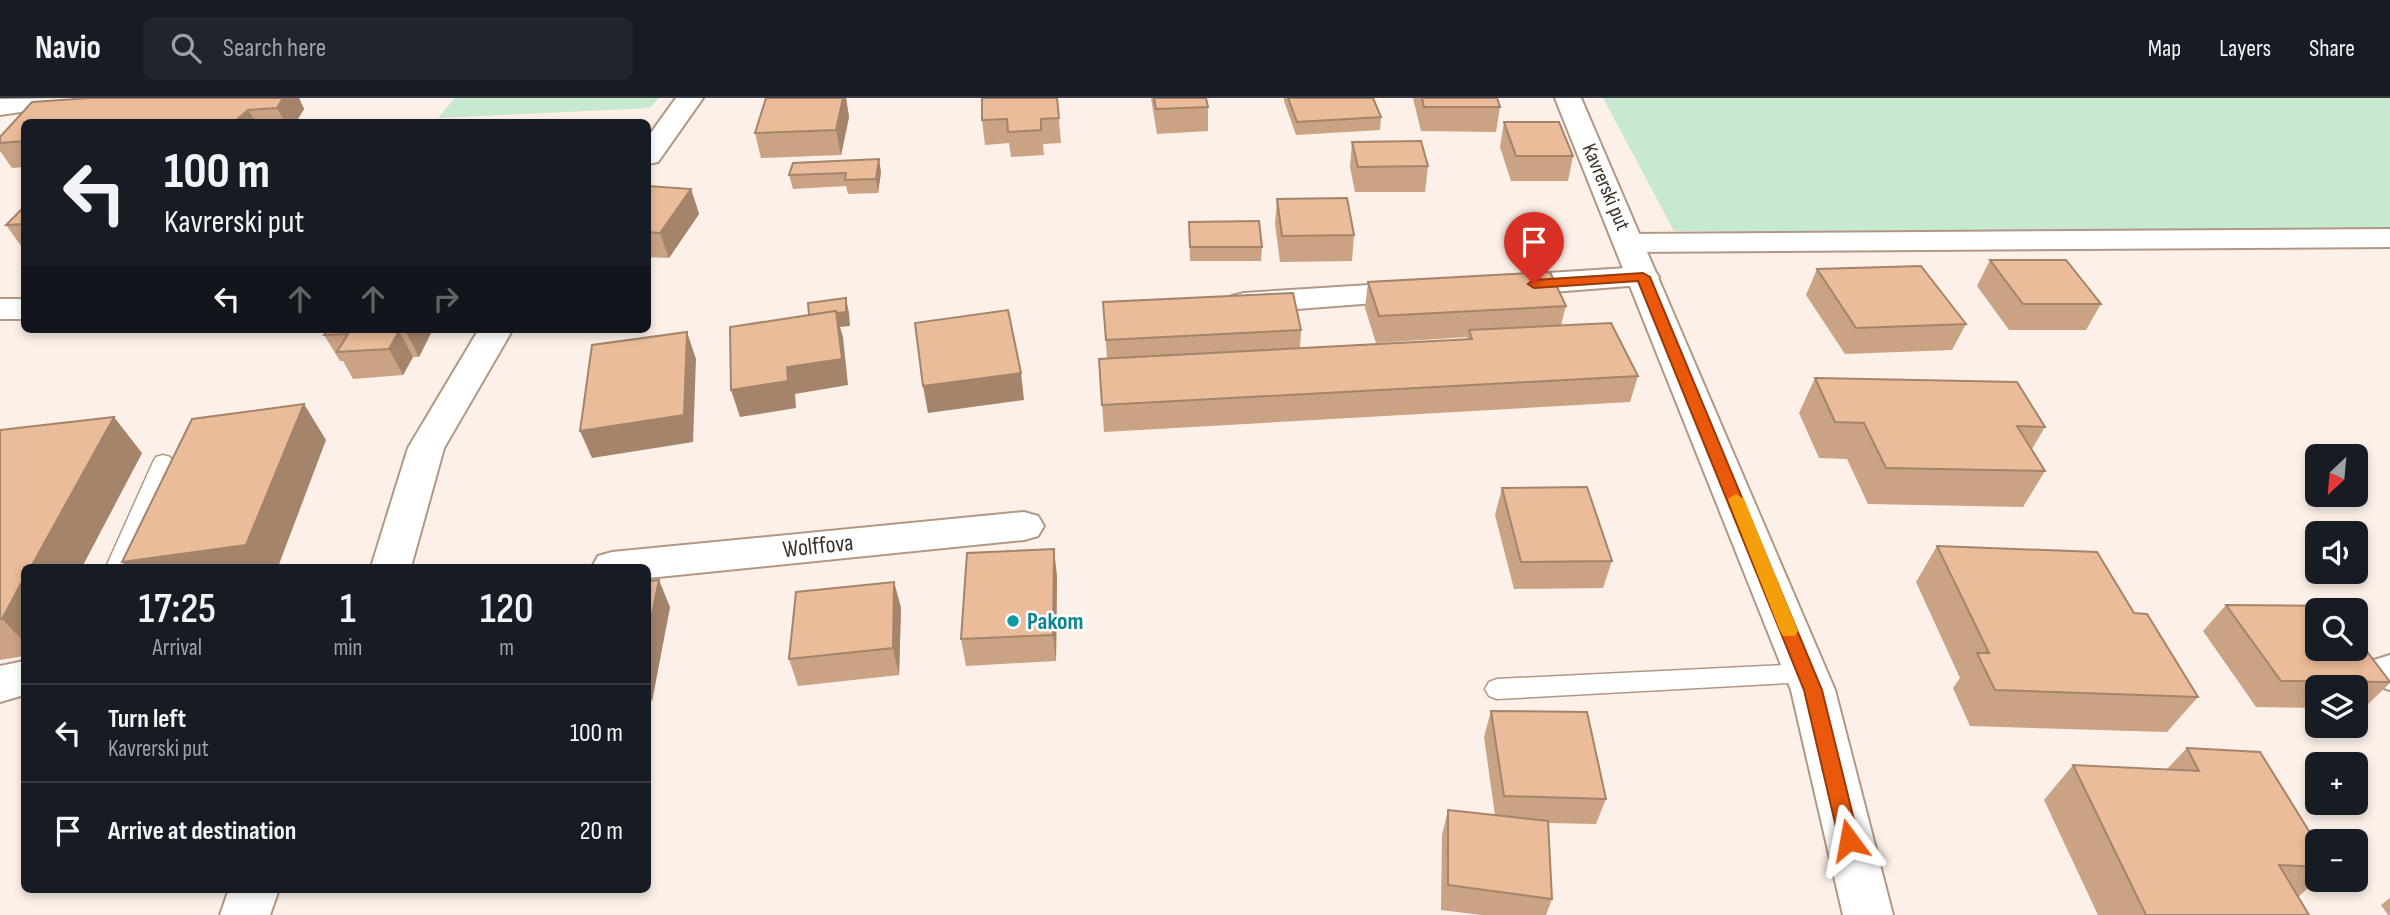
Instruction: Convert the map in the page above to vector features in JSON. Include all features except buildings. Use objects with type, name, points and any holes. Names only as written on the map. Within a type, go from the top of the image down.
[{"type":"street","points":[[0,107],[61,98]]},
{"type":"street","points":[[651,152],[690,98]]},
{"type":"street","name":"Kavrerski put","points":[[1568,98],[1813,690],[1867,915]]},
{"type":"street","points":[[1629,243],[2390,238]]},
{"type":"street","points":[[1210,305],[1643,277]]},
{"type":"street","points":[[0,310],[21,309]]},
{"type":"street","points":[[392,564],[426,448],[494,333]]},
{"type":"street","name":"Wolffova","points":[[642,564],[1024,526]]},
{"type":"street","points":[[0,684],[21,679]]},
{"type":"street","points":[[244,915],[252,893]]},
{"type":"lane","points":[[118,564],[163,462]]},
{"type":"lane","points":[[1497,689],[1806,673]]},
{"type":"green space","points":[[455,98],[659,98],[650,108],[438,118]]},
{"type":"green space","points":[[1603,98],[2390,98],[2390,229],[2199,233],[1674,231]]},
{"type":"slow traffic","points":[[1736,499],[1789,631]]},
{"type":"place","name":"Pakom","points":[[1013,621]]},
{"type":"route","points":[[1534,284],[1643,277],[1813,690],[1849,840]]}]
